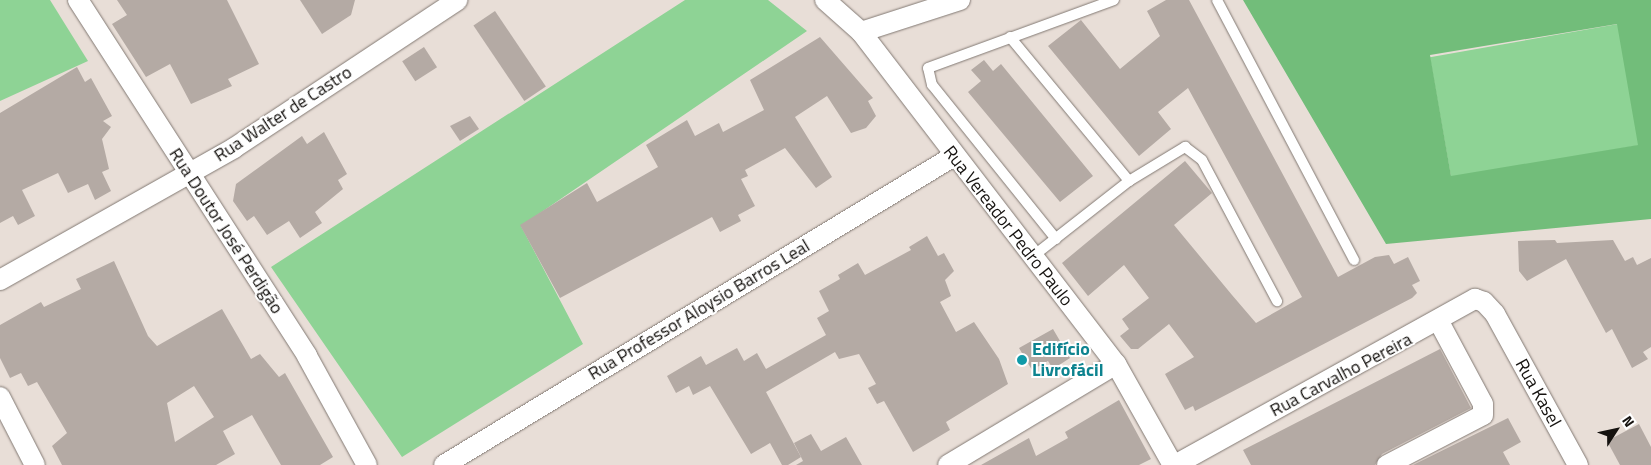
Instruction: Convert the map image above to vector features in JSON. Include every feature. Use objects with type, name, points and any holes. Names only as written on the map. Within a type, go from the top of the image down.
[{"type":"street","name":"Rua Doutor José Perdigão","points":[[78,0],[308,356],[367,465]]},
{"type":"street","name":"Rua Walter de Castro","points":[[0,280],[188,172],[234,148],[458,0]]},
{"type":"street","name":"Rua Vereador Pedro Paulo","points":[[825,0],[861,32],[954,156],[1116,364],[1174,465]]},
{"type":"street","points":[[861,32],[960,0]]},
{"type":"street","name":"Rua Professor Aloysio Barros Leal","points":[[444,465],[954,156]]},
{"type":"street","name":"Rua Carvalho Pereira","points":[[1174,465],[1439,322],[1475,299],[1489,306],[1499,321]]},
{"type":"street","name":"Rua Kasel","points":[[1499,321],[1578,465]]},
{"type":"street","points":[[1387,465],[1483,415],[1483,404],[1439,322]]},
{"type":"street","points":[[948,465],[1116,364]]},
{"type":"street","points":[[0,397],[35,465]]},
{"type":"lane","points":[[1056,239],[928,78],[928,68],[1114,0]]},
{"type":"lane","points":[[1216,0],[1354,260]]},
{"type":"lane","points":[[1010,37],[1129,181]]},
{"type":"lane","points":[[1032,257],[1129,181],[1173,152],[1185,147],[1194,150],[1277,301]]},
{"type":"green space","points":[[0,0],[50,0],[88,61],[0,101]]},
{"type":"green space","points":[[685,0],[768,0],[807,31],[521,226],[583,344],[402,457],[271,267]]},
{"type":"green space","points":[[1243,0],[1651,0],[1651,219],[1386,244]],"holes":[[[1617,24],[1638,145],[1451,176],[1430,55]]]},
{"type":"green space","points":[[1618,24],[1639,145],[1451,178],[1430,57]]},
{"type":"building","points":[[117,0],[227,0],[259,64],[228,79],[232,86],[191,104],[170,64],[146,77],[112,24],[127,15]]},
{"type":"building","points":[[300,0],[355,0],[351,15],[322,34]]},
{"type":"building","points":[[1166,0],[1189,0],[1338,277],[1375,257],[1389,255],[1394,264],[1408,257],[1420,281],[1412,285],[1417,293],[1412,298],[1195,411],[1193,406],[1185,410],[1165,374],[1194,357],[1169,324],[1138,349],[1131,349],[1120,336],[1129,329],[1122,319],[1149,298],[1124,265],[1088,296],[1062,263],[1185,161],[1212,193],[1174,225],[1256,323],[1302,297],[1188,88],[1158,112],[1171,129],[1139,156],[1048,46],[1081,20],[1120,69],[1160,36],[1147,11]]},
{"type":"building","points":[[495,11],[546,86],[524,101],[473,26]]},
{"type":"building","points":[[820,37],[873,98],[868,101],[876,116],[866,128],[851,133],[827,96],[795,117],[832,177],[816,188],[785,148],[745,170],[748,176],[741,179],[755,206],[738,215],[741,221],[720,232],[712,217],[560,298],[520,225],[587,183],[597,202],[658,167],[646,145],[687,120],[695,136],[719,123],[723,132],[764,110],[750,80]]},
{"type":"building","points":[[424,47],[437,67],[415,81],[402,61]]},
{"type":"building","points":[[984,60],[993,71],[1001,64],[1093,176],[1060,202],[968,92],[981,81],[971,70]]},
{"type":"building","points":[[77,67],[85,82],[91,78],[112,116],[103,121],[111,127],[102,139],[109,169],[102,172],[111,191],[95,200],[88,184],[68,193],[58,173],[22,190],[35,216],[18,225],[13,216],[0,223],[0,113]]},
{"type":"building","points":[[470,116],[479,129],[460,141],[450,126]]},
{"type":"building","points":[[324,132],[347,174],[338,180],[343,189],[315,212],[322,223],[300,238],[289,221],[267,235],[254,216],[247,221],[233,201],[236,184],[302,136],[307,144]]},
{"type":"building","points":[[927,236],[938,256],[944,253],[954,271],[945,280],[951,296],[940,302],[956,332],[974,322],[999,359],[1008,384],[946,422],[950,430],[913,452],[884,401],[877,404],[868,388],[876,384],[859,354],[839,359],[835,352],[766,392],[801,457],[788,465],[782,465],[770,443],[751,454],[710,386],[693,395],[689,386],[676,393],[667,376],[701,356],[706,365],[737,348],[744,361],[757,353],[766,369],[826,335],[817,318],[829,311],[819,291],[840,279],[838,275],[858,263],[865,275],[911,250],[909,247]]},
{"type":"building","points":[[1555,240],[1557,243],[1613,240],[1625,261],[1633,257],[1637,265],[1651,258],[1651,347],[1643,352],[1648,359],[1632,368],[1612,329],[1606,333],[1566,259],[1527,281],[1519,271],[1518,241]]},
{"type":"building","points":[[114,261],[148,336],[157,346],[222,309],[251,359],[260,354],[279,377],[285,373],[333,457],[320,465],[281,465],[252,415],[223,431],[235,454],[216,465],[62,465],[52,446],[67,433],[37,382],[28,386],[21,373],[10,378],[0,358],[0,325],[41,302],[44,307],[81,289],[76,279]],"holes":[[[194,386],[214,417],[175,442],[167,403]]]},
{"type":"building","points":[[1053,329],[1070,358],[1053,369],[1048,361],[1032,370],[1019,348]]},
{"type":"building","points":[[1440,349],[1471,408],[1382,454],[1375,465],[1251,465],[1243,450]]},
{"type":"building","points":[[1119,400],[1151,459],[1139,465],[981,465],[1029,438],[1036,456],[1068,438],[1065,432]]},
{"type":"building","points":[[1508,418],[1521,442],[1503,452],[1510,465],[1413,465]]},
{"type":"building","points":[[1639,424],[1651,447],[1651,465],[1620,465],[1607,441]]},
{"type":"building","points":[[811,434],[821,451],[846,437],[862,465],[796,465],[803,461],[794,443]]},
{"type":"place","name":"Edifício Livrofácil","points":[[1022,360]]}]
